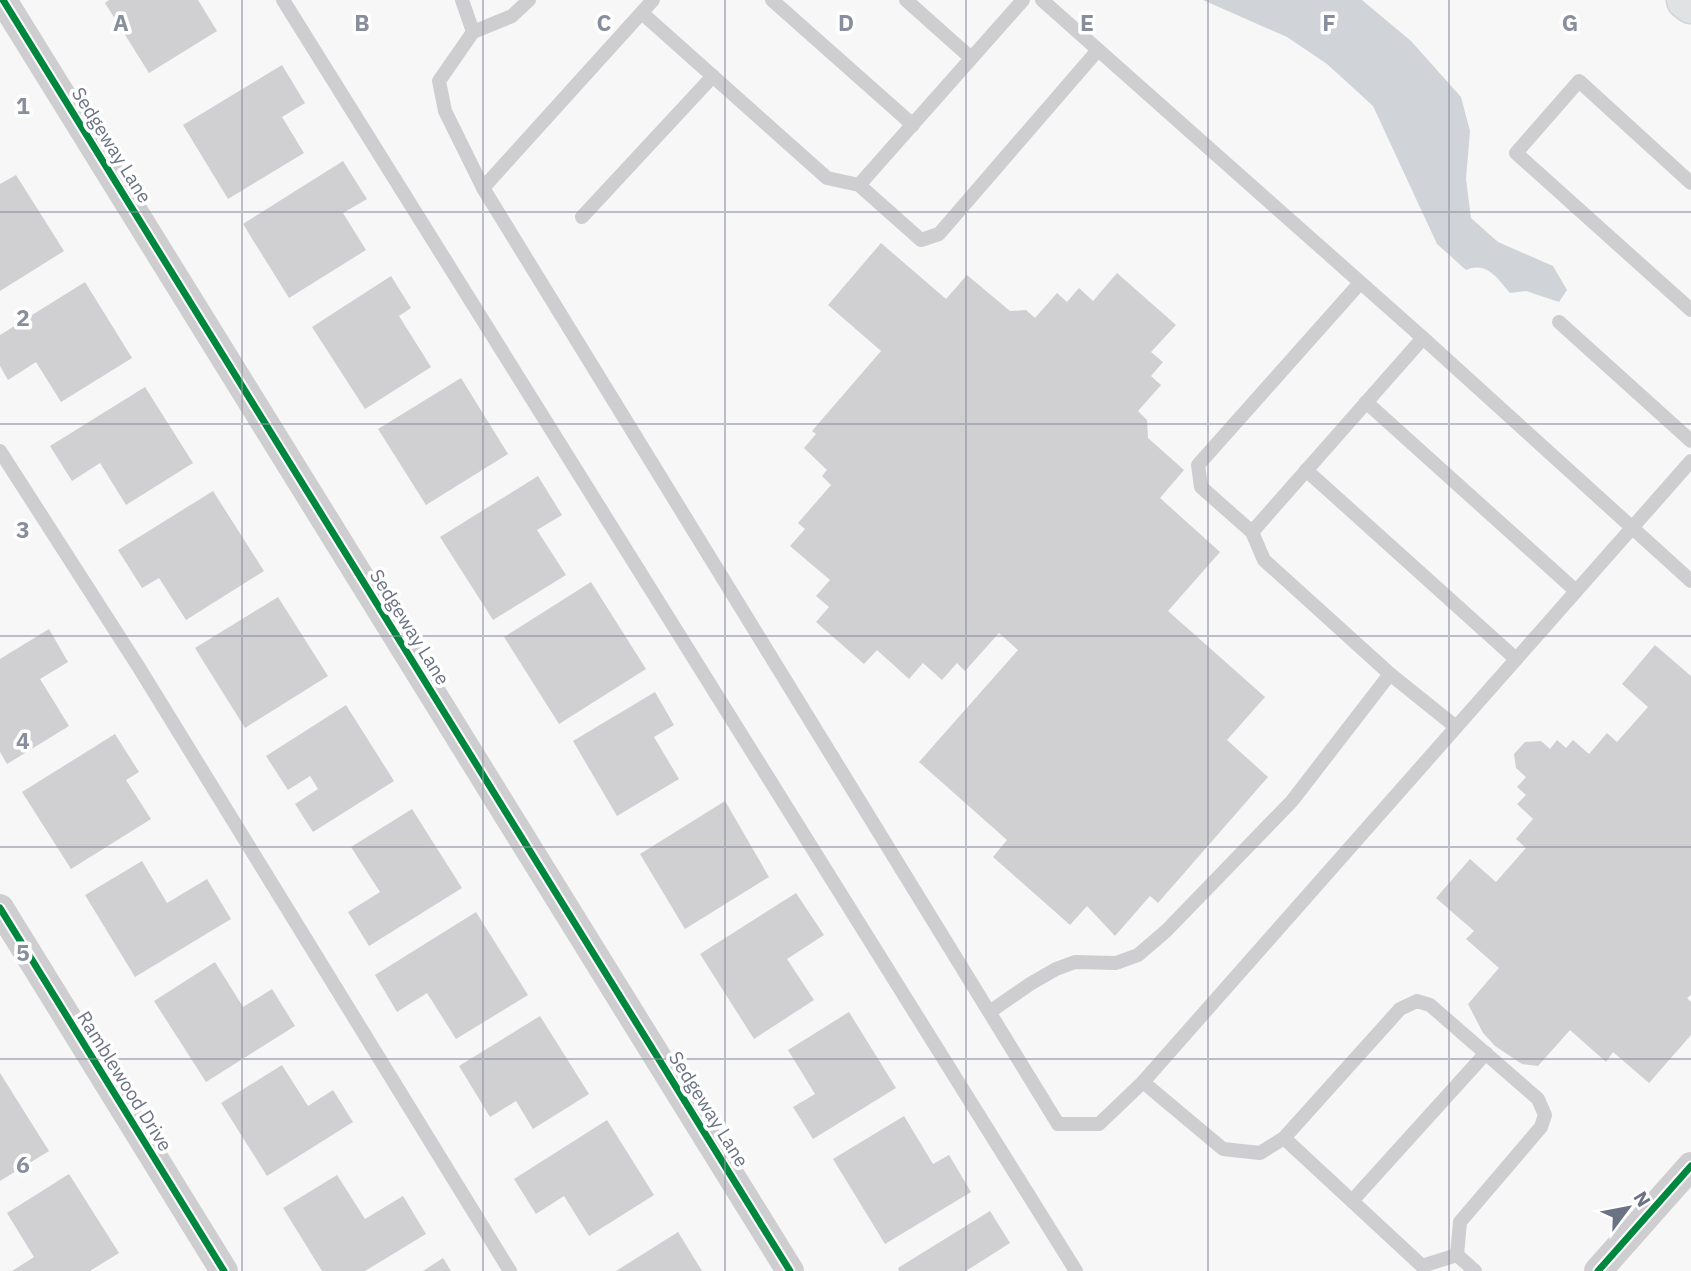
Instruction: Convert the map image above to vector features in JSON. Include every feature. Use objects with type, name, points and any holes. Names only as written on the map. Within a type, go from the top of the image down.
[{"type":"main road","points":[[1686,0],[1691,4]]},
{"type":"street","name":"Sedgeway Lane","points":[[3,0],[790,1271]]},
{"type":"street","name":"Ramblewood Drive","points":[[0,908],[224,1271]]},
{"type":"street","points":[[1598,1271],[1691,1166]]},
{"type":"lane","points":[[283,0],[1076,1271]]},
{"type":"lane","points":[[462,0],[473,32]]},
{"type":"lane","points":[[529,0],[512,16],[473,32],[439,81],[445,111],[483,188],[1058,1124],[1099,1124],[1143,1082],[1691,461]]},
{"type":"lane","points":[[483,188],[653,0]]},
{"type":"lane","points":[[772,0],[913,125]]},
{"type":"lane","points":[[906,0],[971,58]]},
{"type":"lane","points":[[859,185],[1023,0]]},
{"type":"lane","points":[[1042,0],[1423,338],[1691,581]]},
{"type":"lane","points":[[642,13],[827,178],[859,185],[921,240],[939,234],[1098,50]]},
{"type":"lane","points":[[582,217],[713,75]]},
{"type":"lane","points":[[1691,183],[1579,81],[1516,153],[1691,310]]},
{"type":"lane","points":[[1360,282],[1198,465],[1201,487],[1252,532],[1264,560],[1390,674],[1456,727]]},
{"type":"lane","points":[[1559,322],[1691,441]]},
{"type":"lane","points":[[1252,532],[1423,338]]},
{"type":"lane","points":[[1366,402],[1576,591]]},
{"type":"lane","points":[[0,451],[138,666],[510,1271]]},
{"type":"lane","points":[[1307,470],[1516,659]]},
{"type":"lane","points":[[991,1011],[1030,984],[1074,962],[1116,963],[1138,955],[1166,931],[1292,801],[1390,674]]},
{"type":"lane","points":[[1143,1082],[1223,1149],[1260,1153],[1284,1138],[1400,1009],[1417,1001],[1430,1005],[1538,1099],[1545,1115],[1541,1128],[1460,1223],[1457,1255]]},
{"type":"lane","points":[[1353,1201],[1486,1053]]},
{"type":"lane","points":[[1284,1138],[1353,1201],[1420,1268],[1457,1255]]},
{"type":"lane","points":[[1457,1255],[1475,1271]]},
{"type":"shaded area","points":[[1203,0],[1362,0],[1411,41],[1461,97],[1470,131],[1466,179],[1471,218],[1498,242],[1553,266],[1567,290],[1559,302],[1526,291],[1510,293],[1486,269],[1466,270],[1437,244],[1373,106],[1327,64],[1287,37]]},
{"type":"building","points":[[109,0],[198,0],[217,31],[149,73],[105,3]]},
{"type":"building","points":[[282,65],[305,103],[282,117],[304,153],[228,199],[183,125]]},
{"type":"building","points":[[343,161],[367,199],[343,213],[366,250],[289,298],[243,224]]},
{"type":"building","points":[[16,175],[64,251],[0,291],[0,184]]},
{"type":"building","points":[[881,243],[946,299],[967,275],[1010,311],[1026,310],[1035,318],[1057,293],[1067,302],[1079,288],[1093,301],[1117,273],[1176,325],[1151,352],[1163,362],[1151,376],[1161,385],[1138,411],[1147,420],[1148,438],[1184,470],[1160,498],[1220,552],[1168,611],[1265,697],[1227,740],[1268,777],[1158,903],[1150,896],[1115,936],[1087,906],[1070,925],[993,857],[1007,840],[919,762],[1018,650],[999,633],[965,671],[957,663],[942,680],[923,663],[909,679],[877,650],[864,664],[816,622],[829,607],[816,596],[830,580],[790,546],[805,529],[798,523],[831,485],[822,476],[827,470],[804,448],[816,434],[812,431],[881,351],[828,305]]},
{"type":"building","points":[[391,276],[411,308],[399,316],[431,367],[365,409],[312,327]]},
{"type":"building","points":[[85,282],[132,358],[61,402],[36,362],[8,380],[0,366],[0,335]]},
{"type":"building","points":[[461,378],[508,454],[426,505],[378,429]]},
{"type":"building","points":[[145,387],[193,463],[126,505],[100,463],[72,481],[50,446]]},
{"type":"building","points":[[538,476],[562,515],[537,530],[566,575],[493,620],[440,537]]},
{"type":"building","points":[[213,491],[264,571],[186,620],[159,578],[142,588],[118,550]]},
{"type":"building","points":[[591,582],[646,669],[559,724],[504,637]]},
{"type":"building","points":[[278,597],[328,676],[245,728],[195,648]]},
{"type":"building","points":[[49,629],[68,662],[40,679],[69,726],[7,764],[0,752],[0,659]]},
{"type":"building","points":[[1655,645],[1691,676],[1691,995],[1687,998],[1691,1002],[1691,1035],[1649,1083],[1613,1052],[1606,1062],[1570,1030],[1538,1066],[1522,1064],[1495,1046],[1483,1033],[1468,1004],[1499,968],[1466,939],[1474,931],[1436,898],[1470,859],[1496,882],[1526,848],[1516,839],[1533,819],[1517,804],[1526,795],[1517,787],[1526,777],[1516,768],[1514,754],[1525,742],[1541,741],[1550,749],[1557,740],[1566,748],[1573,740],[1589,754],[1607,733],[1617,742],[1648,707],[1622,684]]},
{"type":"building","points":[[655,692],[674,725],[654,737],[679,779],[617,816],[573,741]]},
{"type":"building","points":[[346,705],[394,781],[313,832],[295,804],[318,789],[310,776],[288,790],[266,756]]},
{"type":"building","points":[[115,734],[139,772],[126,780],[151,819],[71,869],[22,792]]},
{"type":"building","points":[[725,801],[769,877],[685,929],[640,854]]},
{"type":"building","points":[[412,809],[462,888],[369,946],[348,912],[380,892],[351,847]]},
{"type":"building","points":[[142,861],[167,903],[207,879],[231,919],[135,977],[85,895]]},
{"type":"building","points":[[796,893],[824,935],[787,959],[814,1000],[754,1039],[700,954]]},
{"type":"building","points":[[476,912],[528,995],[456,1039],[427,993],[397,1012],[375,975]]},
{"type":"building","points":[[215,962],[243,1007],[272,989],[295,1026],[206,1082],[154,1001]]},
{"type":"building","points":[[849,1012],[896,1088],[813,1139],[793,1107],[815,1094],[788,1050]]},
{"type":"building","points":[[540,1016],[589,1094],[533,1129],[516,1101],[490,1117],[459,1066]]},
{"type":"building","points":[[282,1065],[308,1106],[333,1090],[353,1122],[267,1176],[221,1103]]},
{"type":"building","points":[[0,1073],[49,1151],[0,1181]]},
{"type":"building","points":[[904,1116],[933,1164],[949,1155],[971,1192],[885,1244],[833,1159]]},
{"type":"building","points":[[607,1120],[654,1195],[589,1236],[564,1196],[536,1214],[514,1179]]},
{"type":"building","points":[[69,1174],[119,1253],[90,1271],[12,1271],[34,1257],[7,1213]]},
{"type":"building","points":[[337,1175],[365,1219],[403,1196],[426,1234],[365,1271],[322,1271],[283,1208]]},
{"type":"building","points":[[990,1211],[1010,1243],[966,1271],[899,1271],[898,1268]]},
{"type":"building","points":[[678,1232],[702,1271],[616,1271]]},
{"type":"building","points":[[443,1258],[451,1271],[423,1271]]},
{"type":"cycle path","points":[[3,0],[790,1271]]},
{"type":"cycle path","points":[[0,908],[224,1271]]},
{"type":"cycle path","points":[[1598,1271],[1691,1166]]}]
